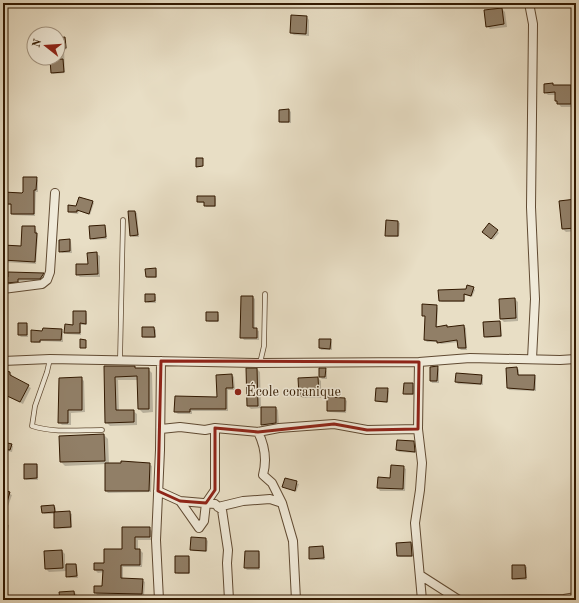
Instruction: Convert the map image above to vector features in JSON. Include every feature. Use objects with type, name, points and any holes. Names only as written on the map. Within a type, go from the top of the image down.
[{"type":"street","points":[[529,3],[533,24],[531,207],[535,299],[532,359]]},
{"type":"street","points":[[3,289],[42,284],[46,280],[50,272],[55,193]]},
{"type":"street","points":[[3,361],[50,359],[260,363],[419,362],[470,358],[576,359]]},
{"type":"street","points":[[159,600],[156,540],[161,361]]},
{"type":"street","points":[[419,362],[418,429],[422,464],[415,523],[422,600]]},
{"type":"street","points":[[160,429],[180,427],[205,430],[215,428],[258,432],[294,426],[334,424],[367,430],[418,429]]},
{"type":"street","points":[[180,501],[199,528],[204,521],[206,503],[215,490],[215,428]]},
{"type":"street","points":[[258,432],[264,443],[266,464],[263,475],[272,483],[282,503],[292,541],[296,600]]},
{"type":"street","points":[[158,491],[180,501],[215,504],[222,510],[228,550],[227,563],[229,600]]},
{"type":"street","points":[[218,507],[243,501],[270,499],[282,503]]},
{"type":"street","points":[[420,575],[460,600]]},
{"type":"street","points":[[468,600],[564,599],[576,597]]},
{"type":"lane","points":[[120,360],[124,220]]},
{"type":"lane","points":[[260,363],[264,346],[265,294]]},
{"type":"lane","points":[[50,359],[35,406],[32,426],[58,430],[102,430]]},
{"type":"highlighted area","points":[[161,361],[419,362],[418,429],[367,430],[334,424],[258,432],[215,428],[215,490],[206,503],[180,501],[158,491]]},
{"type":"building","points":[[502,8],[504,24],[486,27],[484,10]]},
{"type":"building","points":[[291,15],[307,16],[306,34],[290,33]]},
{"type":"building","points":[[50,66],[64,66],[64,72],[51,73]]},
{"type":"building","points":[[553,83],[553,85],[571,85],[571,104],[557,104],[557,101],[555,101],[555,92],[544,93],[544,84]]},
{"type":"building","points":[[289,109],[289,122],[279,122],[279,110]]},
{"type":"building","points":[[196,158],[203,158],[203,166],[196,167]]},
{"type":"building","points":[[23,177],[37,177],[36,190],[34,190],[34,214],[11,214],[11,204],[3,204],[3,192],[22,193]]},
{"type":"building","points":[[197,196],[215,196],[215,206],[204,206],[204,202],[197,202]]},
{"type":"building","points":[[79,197],[93,201],[89,214],[77,210],[77,212],[68,212],[68,205],[76,206]]},
{"type":"building","points":[[576,199],[576,228],[562,229],[559,201]]},
{"type":"building","points":[[128,211],[135,211],[138,235],[130,236]]},
{"type":"building","points":[[386,220],[398,221],[398,236],[385,236]]},
{"type":"building","points":[[489,223],[498,230],[491,239],[482,232]]},
{"type":"building","points":[[105,225],[106,237],[90,239],[89,226]]},
{"type":"building","points":[[22,226],[35,226],[35,233],[37,233],[35,262],[3,260],[3,245],[21,246]]},
{"type":"building","points":[[70,239],[70,251],[59,252],[59,240]]},
{"type":"building","points":[[97,252],[98,274],[76,275],[76,264],[88,264],[87,253]]},
{"type":"building","points":[[156,268],[156,277],[146,277],[145,269]]},
{"type":"building","points":[[8,272],[44,273],[40,279],[18,279],[18,282],[6,283]]},
{"type":"building","points":[[467,285],[474,287],[471,296],[464,294],[464,301],[439,301],[438,290],[466,289]]},
{"type":"building","points":[[145,294],[155,294],[155,301],[145,302]]},
{"type":"building","points":[[241,296],[253,296],[253,328],[257,328],[257,338],[240,338]]},
{"type":"building","points":[[515,298],[516,318],[500,319],[499,299]]},
{"type":"building","points":[[422,304],[437,305],[436,327],[447,325],[447,327],[464,325],[466,348],[458,348],[457,340],[437,343],[437,341],[424,340],[425,316],[422,316]]},
{"type":"building","points":[[73,311],[86,311],[86,324],[80,323],[80,333],[64,333],[65,324],[73,325]]},
{"type":"building","points":[[206,312],[218,312],[218,321],[206,321]]},
{"type":"building","points":[[500,321],[501,336],[484,337],[483,322]]},
{"type":"building","points":[[18,323],[27,323],[27,335],[18,335]]},
{"type":"building","points":[[142,327],[154,327],[155,337],[142,337]]},
{"type":"building","points":[[43,328],[62,329],[61,340],[40,340],[40,342],[31,342],[31,330],[42,331]]},
{"type":"building","points":[[80,339],[86,340],[86,348],[80,348]]},
{"type":"building","points":[[319,339],[331,339],[330,349],[319,348]]},
{"type":"building","points":[[104,366],[135,366],[135,368],[149,368],[149,409],[138,409],[137,376],[115,377],[116,410],[134,410],[134,422],[105,423]]},
{"type":"building","points":[[438,366],[437,381],[430,381],[430,367]]},
{"type":"building","points":[[517,367],[518,375],[535,375],[534,390],[507,388],[506,368]]},
{"type":"building","points":[[246,368],[257,368],[258,406],[247,406]]},
{"type":"building","points":[[319,368],[326,368],[325,377],[319,377]]},
{"type":"building","points":[[3,370],[10,372],[10,375],[29,385],[20,402],[3,394]]},
{"type":"building","points":[[456,373],[482,375],[481,384],[455,382]]},
{"type":"building","points":[[232,374],[233,388],[226,388],[226,409],[190,409],[190,412],[174,412],[175,396],[217,397],[216,375]]},
{"type":"building","points":[[82,377],[82,410],[68,410],[68,423],[58,423],[59,378]]},
{"type":"building","points":[[318,377],[319,395],[299,396],[298,378]]},
{"type":"building","points":[[404,383],[413,383],[413,394],[403,394]]},
{"type":"building","points":[[376,388],[388,388],[387,402],[375,401]]},
{"type":"building","points":[[327,397],[345,398],[345,411],[327,411]]},
{"type":"building","points":[[261,407],[276,407],[276,423],[261,425]]},
{"type":"building","points":[[104,434],[105,461],[60,462],[59,436]]},
{"type":"building","points":[[397,440],[414,441],[415,452],[396,450]]},
{"type":"building","points":[[3,442],[12,444],[10,450],[3,449]]},
{"type":"building","points":[[121,461],[150,463],[149,491],[105,491],[105,463],[121,463]]},
{"type":"building","points":[[24,464],[37,464],[37,478],[24,479]]},
{"type":"building","points":[[391,465],[404,466],[403,489],[377,488],[378,477],[390,478]]},
{"type":"building","points":[[285,478],[297,481],[295,491],[282,487]]},
{"type":"building","points":[[3,490],[10,492],[4,512],[3,512]]},
{"type":"building","points":[[54,505],[55,512],[42,513],[41,506]]},
{"type":"building","points":[[70,511],[71,527],[54,528],[54,512]]},
{"type":"building","points":[[122,527],[150,527],[150,537],[135,537],[135,549],[140,549],[140,565],[121,565],[121,578],[143,579],[142,594],[94,593],[94,586],[102,586],[103,570],[94,570],[94,563],[104,563],[104,549],[122,549]]},
{"type":"building","points":[[191,537],[206,538],[206,551],[190,550]]},
{"type":"building","points":[[411,542],[412,556],[397,556],[396,543]]},
{"type":"building","points":[[323,546],[324,558],[309,559],[309,547]]},
{"type":"building","points":[[62,550],[63,568],[45,569],[44,551]]},
{"type":"building","points":[[245,551],[259,551],[259,568],[244,568]]},
{"type":"building","points":[[175,556],[189,556],[189,573],[175,573]]},
{"type":"building","points":[[66,564],[76,564],[77,576],[66,577]]},
{"type":"building","points":[[512,565],[525,565],[526,578],[512,579]]},
{"type":"building","points":[[74,591],[75,600],[60,600],[59,592]]},
{"type":"place","name":"École coranique","points":[[238,392]]}]
